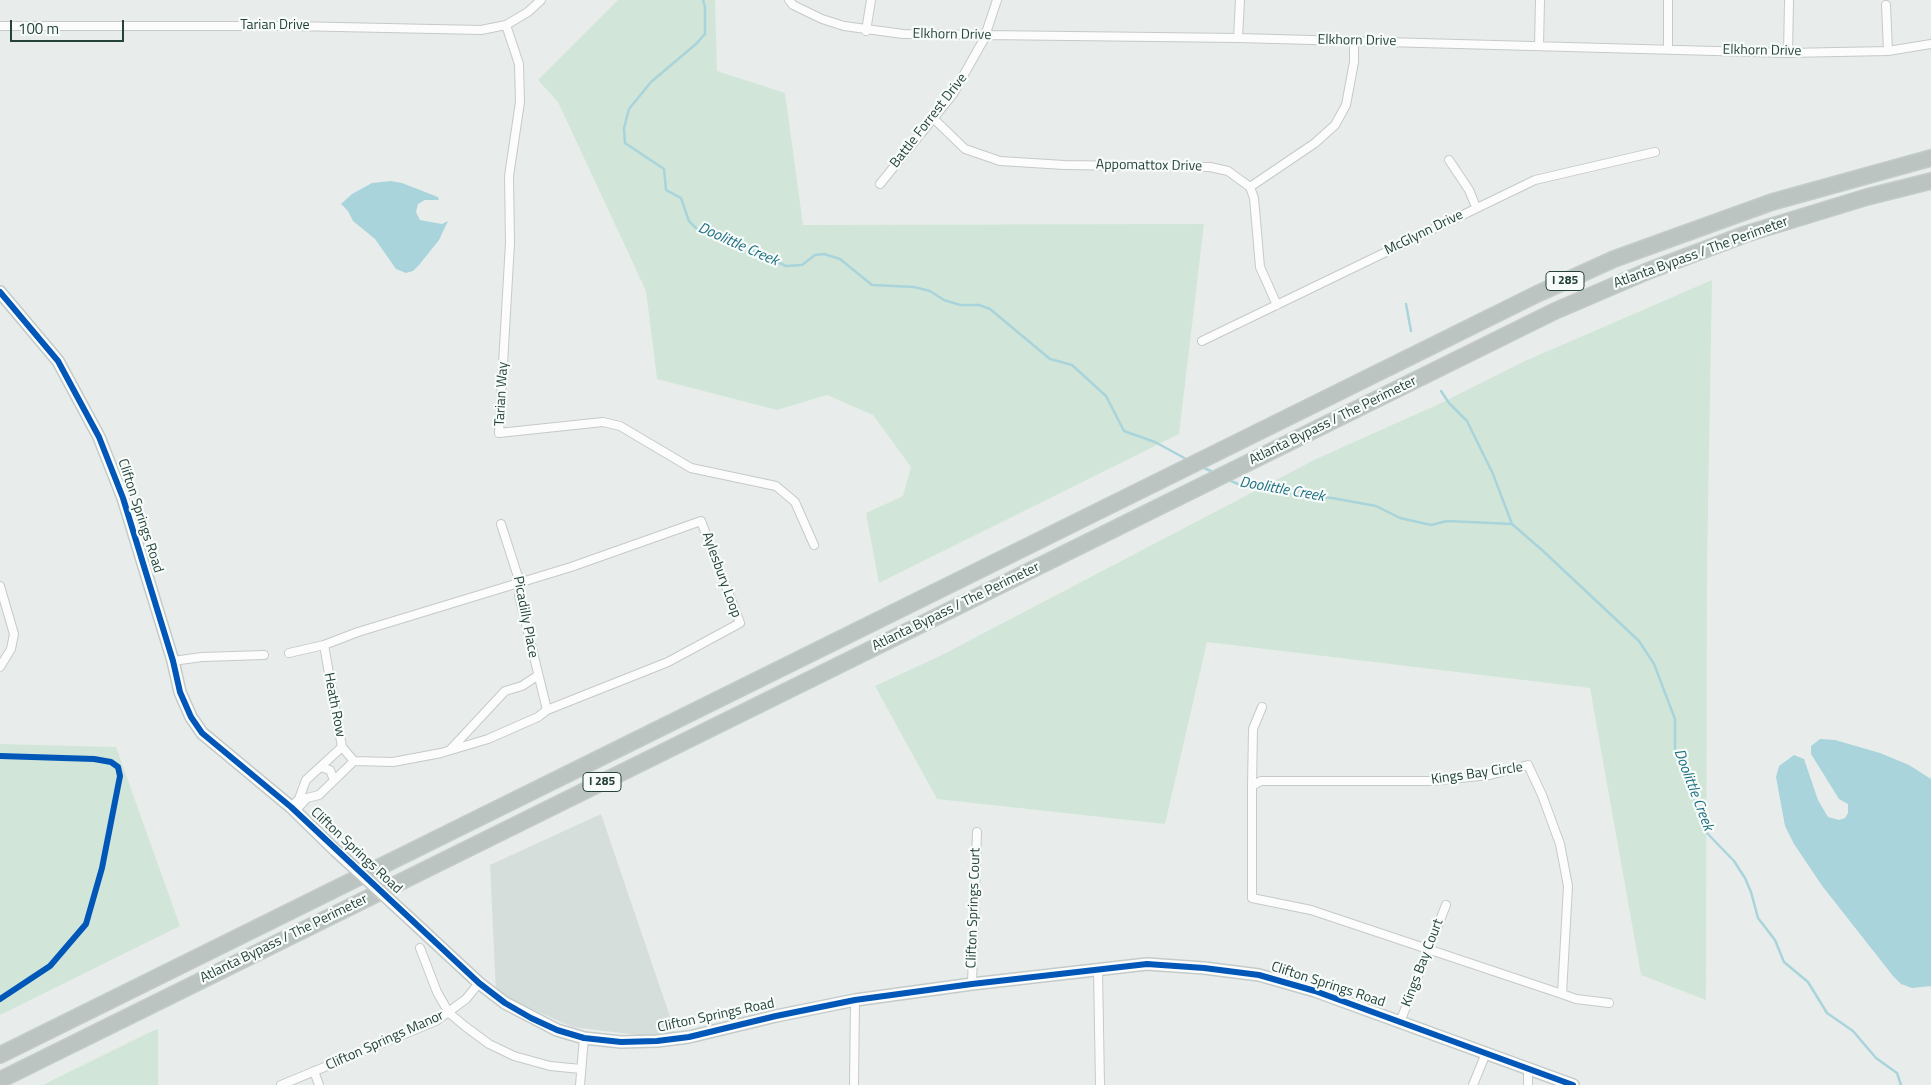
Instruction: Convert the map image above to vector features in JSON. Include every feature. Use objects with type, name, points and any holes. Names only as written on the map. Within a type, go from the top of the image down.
[{"type":"highway","name":"Atlanta Bypass / The Perimeter","points":[[0,1055],[1220,452],[1432,345],[1614,259],[1772,202],[1931,158]]},
{"type":"highway","name":"Atlanta Bypass / The Perimeter","points":[[0,1080],[1555,311],[1648,271],[1801,216],[1931,181]]},
{"type":"street","name":"Tarian Drive","points":[[0,26],[291,26],[481,30],[506,25],[528,12],[541,0]]},
{"type":"street","name":"Elkhorn Drive","points":[[789,0],[822,19],[866,31],[902,34],[1238,38],[1788,52],[1888,51],[1931,44]]},
{"type":"street","points":[[866,31],[872,0]]},
{"type":"street","name":"Battle Forrest Drive","points":[[880,184],[953,94],[973,63],[985,36],[997,0]]},
{"type":"street","points":[[1238,38],[1240,0]]},
{"type":"street","points":[[1539,46],[1540,0]]},
{"type":"street","points":[[1668,0],[1668,49]]},
{"type":"street","points":[[1788,52],[1789,1]]},
{"type":"street","points":[[1886,5],[1888,51]]},
{"type":"street","name":"Tarian Way","points":[[506,25],[519,64],[520,102],[510,176],[510,243],[499,433],[603,422],[620,426],[691,468],[776,486],[795,502],[814,545]]},
{"type":"street","points":[[1277,305],[1260,267],[1254,198],[1250,187],[1315,143],[1335,125],[1342,115],[1347,96],[1354,62],[1354,41]]},
{"type":"street","name":"Appomattox Drive","points":[[933,118],[965,149],[1000,161],[1064,165],[1210,167],[1228,171],[1250,187]]},
{"type":"street","name":"McGlynn Drive","points":[[1202,341],[1535,180],[1656,152]]},
{"type":"street","points":[[1449,160],[1461,176],[1476,207]]},
{"type":"street","name":"Clifton Springs Road","points":[[0,292],[58,361],[99,437],[123,498],[173,661],[180,692],[191,717],[202,733],[293,809],[479,983],[505,1003],[531,1018],[557,1030],[584,1038],[621,1042],[673,1039],[855,1000],[972,984],[1147,964],[1204,968],[1259,976],[1315,991],[1573,1085]]},
{"type":"street","name":"Aylesbury Loop","points":[[288,653],[324,645],[358,632],[520,582],[701,521],[740,623],[668,662],[546,710],[538,717],[488,739],[450,750],[393,762],[354,761]]},
{"type":"street","name":"Picadilly Place","points":[[501,524],[520,582],[519,594],[546,710]]},
{"type":"street","points":[[0,586],[14,634],[11,649],[0,667]]},
{"type":"street","name":"Heath Row","points":[[324,645],[342,747],[354,761]]},
{"type":"street","points":[[173,661],[202,657],[264,655]]},
{"type":"street","points":[[450,750],[505,691],[522,686],[537,676]]},
{"type":"street","points":[[1262,706],[1253,729],[1252,898],[1311,910],[1576,999],[1609,1003]]},
{"type":"street","points":[[293,809],[306,780],[342,747]]},
{"type":"street","points":[[293,809],[306,798],[319,795],[354,761]]},
{"type":"street","name":"Kings Bay Circle","points":[[1252,786],[1261,781],[1431,781],[1490,775],[1528,765],[1542,795],[1560,844],[1568,886],[1562,994]]},
{"type":"street","points":[[320,767],[330,770],[334,780]]},
{"type":"street","name":"Clifton Springs Court","points":[[972,984],[977,832]]},
{"type":"street","name":"Kings Bay Court","points":[[1400,1022],[1446,905]]},
{"type":"street","points":[[420,948],[437,992],[449,1013],[489,1044],[514,1056],[550,1066],[581,1069]]},
{"type":"street","points":[[1098,969],[1100,1085]]},
{"type":"street","name":"Clifton Springs Manor","points":[[282,1085],[436,1021],[466,999],[479,983]]},
{"type":"street","points":[[854,1085],[855,1000]]},
{"type":"street","points":[[580,1085],[584,1038]]},
{"type":"street","points":[[1473,1085],[1486,1053]]},
{"type":"street","points":[[1528,1069],[1528,1085]]},
{"type":"street","points":[[314,1072],[319,1085]]},
{"type":"shaded area","points":[[601,814],[678,1040],[572,1027],[496,993],[490,865]]},
{"type":"green space","points":[[618,0],[715,0],[717,71],[785,93],[803,225],[1204,224],[1179,434],[879,583],[866,513],[903,496],[911,467],[873,415],[827,395],[777,410],[657,379],[646,291],[558,102],[538,80]]},
{"type":"green space","points":[[1712,280],[1707,566],[1706,1000],[1641,975],[1590,688],[1207,642],[1165,824],[937,799],[875,686],[940,656],[1316,459],[1439,404],[1525,361]]},
{"type":"green space","points":[[0,744],[116,747],[180,926],[0,1015]]},
{"type":"green space","points":[[158,1029],[158,1085],[43,1085],[150,1032]]},
{"type":"water","points":[[391,181],[402,183],[438,197],[439,200],[425,200],[418,204],[416,212],[420,220],[442,224],[448,221],[439,240],[419,265],[413,271],[406,273],[396,269],[375,239],[353,221],[348,211],[341,204],[352,194],[372,183]]},
{"type":"water","points":[[1820,739],[1835,740],[1880,753],[1909,765],[1931,779],[1931,986],[1912,988],[1901,984],[1893,976],[1823,887],[1794,844],[1785,826],[1776,777],[1779,766],[1794,755],[1804,759],[1818,800],[1828,817],[1839,820],[1845,818],[1848,813],[1848,804],[1839,799],[1811,754],[1811,746]]},
{"type":"waterway","name":"Doolittle Creek","points":[[703,0],[705,7],[705,34],[651,82],[629,109],[624,128],[625,143],[664,169],[666,190],[681,198],[689,221],[699,231],[741,245],[786,266],[802,265],[815,255],[824,254],[840,259],[872,285],[914,287],[930,291],[944,300],[960,305],[979,305],[990,309],[1050,359],[1072,365],[1106,396],[1124,431],[1155,442],[1188,460]]},
{"type":"waterway","points":[[1406,304],[1411,331]]},
{"type":"waterway","points":[[1441,391],[1449,403],[1467,421],[1493,474],[1512,524]]},
{"type":"waterway","name":"Doolittle Creek","points":[[1202,467],[1215,473]]},
{"type":"waterway","name":"Doolittle Creek","points":[[1229,480],[1240,485],[1279,493],[1332,498],[1376,506],[1400,518],[1431,525],[1447,521],[1512,524],[1542,550],[1639,641],[1654,664],[1675,719],[1675,750],[1706,832],[1734,861],[1745,878],[1758,918],[1775,940],[1784,962],[1808,982],[1827,1013],[1853,1031],[1876,1058],[1897,1073],[1901,1085]]},
{"type":"cycle path","points":[[0,292],[58,361],[99,437],[123,498],[173,661],[180,692],[191,717],[202,733],[291,807],[479,983],[505,1003],[531,1018],[557,1030],[584,1038],[621,1042],[657,1041],[689,1037],[776,1016],[855,1000],[972,984],[1147,964],[1204,968],[1259,975],[1315,991],[1573,1085]]},
{"type":"cycle path","points":[[0,756],[94,759],[111,762],[118,767],[120,776],[102,868],[86,924],[50,966],[0,999]]}]
